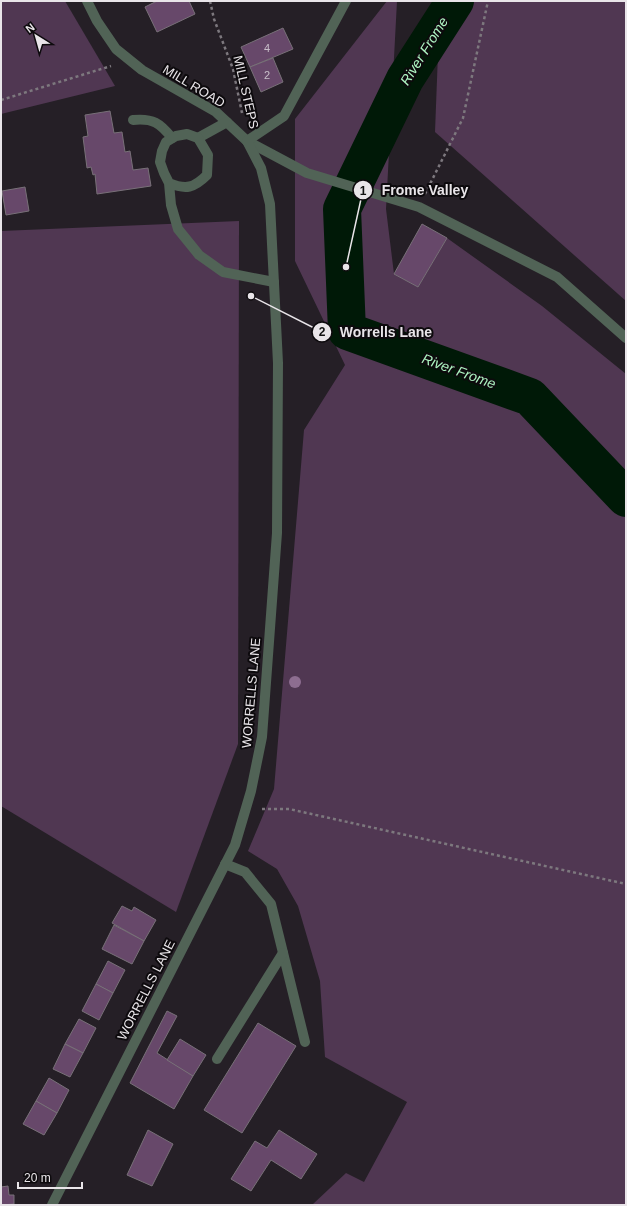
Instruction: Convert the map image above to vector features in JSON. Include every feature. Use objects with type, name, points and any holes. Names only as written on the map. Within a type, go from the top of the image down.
[{"type":"street","name":"MILL ROAD","points":[[87,1],[97,21],[116,49],[142,70],[216,112],[247,141],[307,173],[419,207],[557,277],[626,338]]},
{"type":"street","points":[[247,141],[284,116],[346,1]]},
{"type":"street","points":[[133,120],[145,118],[154,120],[172,138]]},
{"type":"street","points":[[198,138],[227,122]]},
{"type":"street","points":[[169,183],[179,187],[190,187],[200,183],[207,175],[208,156],[198,138],[187,134],[176,136],[166,142],[162,151],[160,162],[169,183],[171,205],[178,229],[199,255],[224,272],[274,282]]},
{"type":"street","name":"WORRELLS LANE","points":[[52,1205],[235,845],[251,791],[262,737],[277,533],[278,363],[270,204],[261,168],[247,141]]},
{"type":"street","points":[[225,864],[245,872],[271,904],[305,1042]]},
{"type":"street","points":[[217,1059],[283,953]]},
{"type":"path","name":"MILL STEPS","points":[[210,1],[214,20],[233,69],[247,141]]},
{"type":"path","points":[[419,207],[463,118],[488,1]]},
{"type":"path","points":[[1,100],[106,67],[130,61]]},
{"type":"path","points":[[246,809],[289,809],[626,884]]},
{"type":"shaded area","points":[[1,1],[65,1],[115,86],[1,114]]},
{"type":"shaded area","points":[[387,1],[397,1],[386,209],[394,274],[418,287],[447,238],[542,306],[626,374],[626,1205],[312,1205],[346,1173],[364,1182],[407,1102],[325,1057],[320,981],[298,906],[277,869],[248,851],[274,789],[304,430],[345,365],[295,261],[295,119]]},
{"type":"shaded area","points":[[440,1],[626,1],[626,301],[435,132]]},
{"type":"shaded area","points":[[239,221],[238,744],[176,912],[1,806],[1,231]]},
{"type":"building","points":[[157,1],[189,1],[195,14],[157,32],[145,7]]},
{"type":"building","points":[[283,28],[293,49],[250,67],[241,47]]},
{"type":"building","points":[[273,58],[283,82],[261,92],[250,67]]},
{"type":"building","points":[[110,111],[114,133],[122,132],[125,152],[130,151],[133,170],[148,168],[151,186],[97,194],[95,174],[93,175],[91,167],[87,168],[83,137],[88,136],[85,115]]},
{"type":"building","points":[[25,187],[29,211],[6,215],[2,191]]},
{"type":"building","points":[[422,224],[447,238],[418,287],[394,274]]},
{"type":"building","points":[[122,906],[132,911],[134,907],[156,920],[144,941],[112,923]]},
{"type":"building","points":[[114,925],[144,941],[132,964],[102,949]]},
{"type":"building","points":[[108,961],[125,970],[113,993],[96,984]]},
{"type":"building","points":[[96,984],[113,993],[99,1020],[82,1011]]},
{"type":"building","points":[[167,1011],[177,1016],[157,1053],[193,1076],[174,1109],[130,1083]]},
{"type":"building","points":[[79,1019],[96,1028],[83,1053],[65,1044]]},
{"type":"building","points":[[258,1023],[296,1046],[242,1133],[204,1110]]},
{"type":"building","points":[[180,1039],[206,1055],[193,1076],[167,1060]]},
{"type":"building","points":[[65,1044],[83,1053],[70,1077],[53,1069]]},
{"type":"building","points":[[49,1078],[69,1090],[57,1113],[36,1101]]},
{"type":"building","points":[[36,1101],[57,1113],[44,1135],[23,1124]]},
{"type":"building","points":[[148,1130],[173,1144],[152,1186],[127,1175]]},
{"type":"building","points":[[279,1130],[317,1154],[301,1179],[271,1160],[251,1191],[231,1179],[255,1141],[267,1148]]},
{"type":"building","points":[[8,1186],[9,1195],[14,1195],[14,1204],[1,1205],[1,1187]]},
{"type":"waterway","name":"River Frome","points":[[455,1],[405,79],[342,209],[347,331],[530,397],[626,498]]},
{"type":"place","name":"Frome Valley","points":[[346,267]]},
{"type":"place","name":"Worrells Lane","points":[[251,296]]}]
